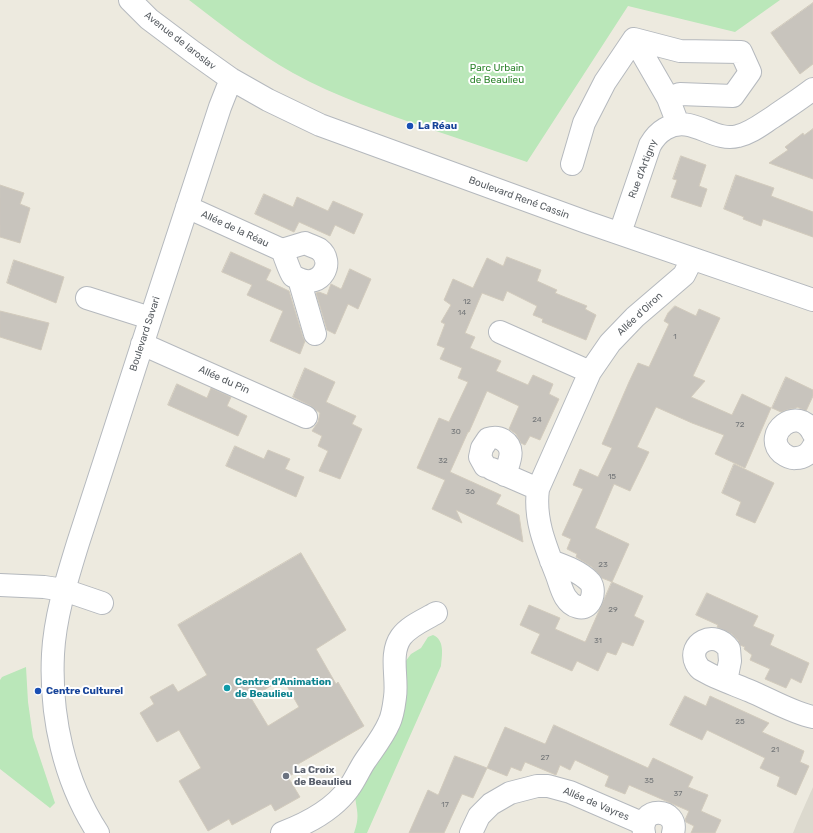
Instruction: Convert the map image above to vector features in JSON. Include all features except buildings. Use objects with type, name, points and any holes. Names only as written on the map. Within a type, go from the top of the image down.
[{"type":"street","name":"Avenue de Iaroslav","points":[[130,0],[149,19],[232,79]]},
{"type":"street","points":[[634,39],[680,51],[741,52],[750,72],[733,96],[680,94],[668,98]]},
{"type":"street","points":[[634,39],[668,98],[678,124],[686,124],[722,136],[737,137],[759,126],[813,89]]},
{"type":"street","points":[[572,164],[584,123],[605,82],[634,39]]},
{"type":"street","name":"Boulevard Savari","points":[[98,833],[89,820],[74,788],[65,762],[58,731],[53,655],[56,621],[64,590],[150,318],[220,107],[232,79]]},
{"type":"street","name":"Boulevard René Cassin","points":[[232,79],[268,100],[320,125],[692,259],[813,300]]},
{"type":"street","name":"Rue d'Artigny","points":[[620,233],[655,136],[663,130],[678,124]]},
{"type":"street","name":"Allée de la Réau","points":[[187,207],[282,250],[305,243],[319,250],[326,257],[326,265],[322,274],[316,281],[306,282],[293,276],[282,250]]},
{"type":"street","name":"Allée d'Oiron","points":[[551,561],[539,521],[537,498],[538,489],[590,372],[615,338],[635,317],[684,275],[692,259]]},
{"type":"street","points":[[299,279],[315,334]]},
{"type":"street","points":[[87,298],[150,318]]},
{"type":"street","points":[[500,332],[590,372]]},
{"type":"street","name":"Allée du Pin","points":[[142,344],[306,417]]},
{"type":"street","points":[[505,475],[511,455],[511,447],[507,442],[498,438],[495,437],[488,439],[482,448],[478,463],[505,475],[538,489]]},
{"type":"street","points":[[0,585],[44,586],[64,590],[102,603]]},
{"type":"street","points":[[282,833],[299,826],[330,807],[350,788],[362,765],[386,730],[392,716],[396,686],[394,674],[395,658],[400,638],[415,625],[436,613]]},
{"type":"street","points":[[726,680],[813,717]]},
{"type":"street","name":"Allée de Vayres","points":[[471,833],[480,816],[491,804],[510,793],[537,786],[548,786],[570,792],[644,828],[649,815],[654,813],[664,813],[672,820],[674,829],[673,833]]},
{"type":"shaded area","points":[[813,787],[813,833],[793,833],[797,823]]},
{"type":"green space","name":"Parc Urbain de Beaulieu","points":[[189,0],[780,0],[735,32],[628,6],[527,162],[378,111],[310,82],[279,65],[253,48]]},
{"type":"green space","points":[[433,635],[437,637],[441,644],[441,666],[367,833],[354,833],[357,818],[355,796],[402,666],[411,654],[421,648],[428,637]]},
{"type":"green space","points":[[26,667],[28,702],[33,737],[55,803],[50,808],[0,769],[0,680],[2,677]]},
{"type":"place","name":"La Réau","points":[[410,126]]},
{"type":"place","name":"Centre d'Animation de Beaulieu","points":[[227,688]]},
{"type":"place","name":"Centre Culturel","points":[[38,691]]},
{"type":"place","name":"La Croix de Beaulieu","points":[[286,776]]}]
